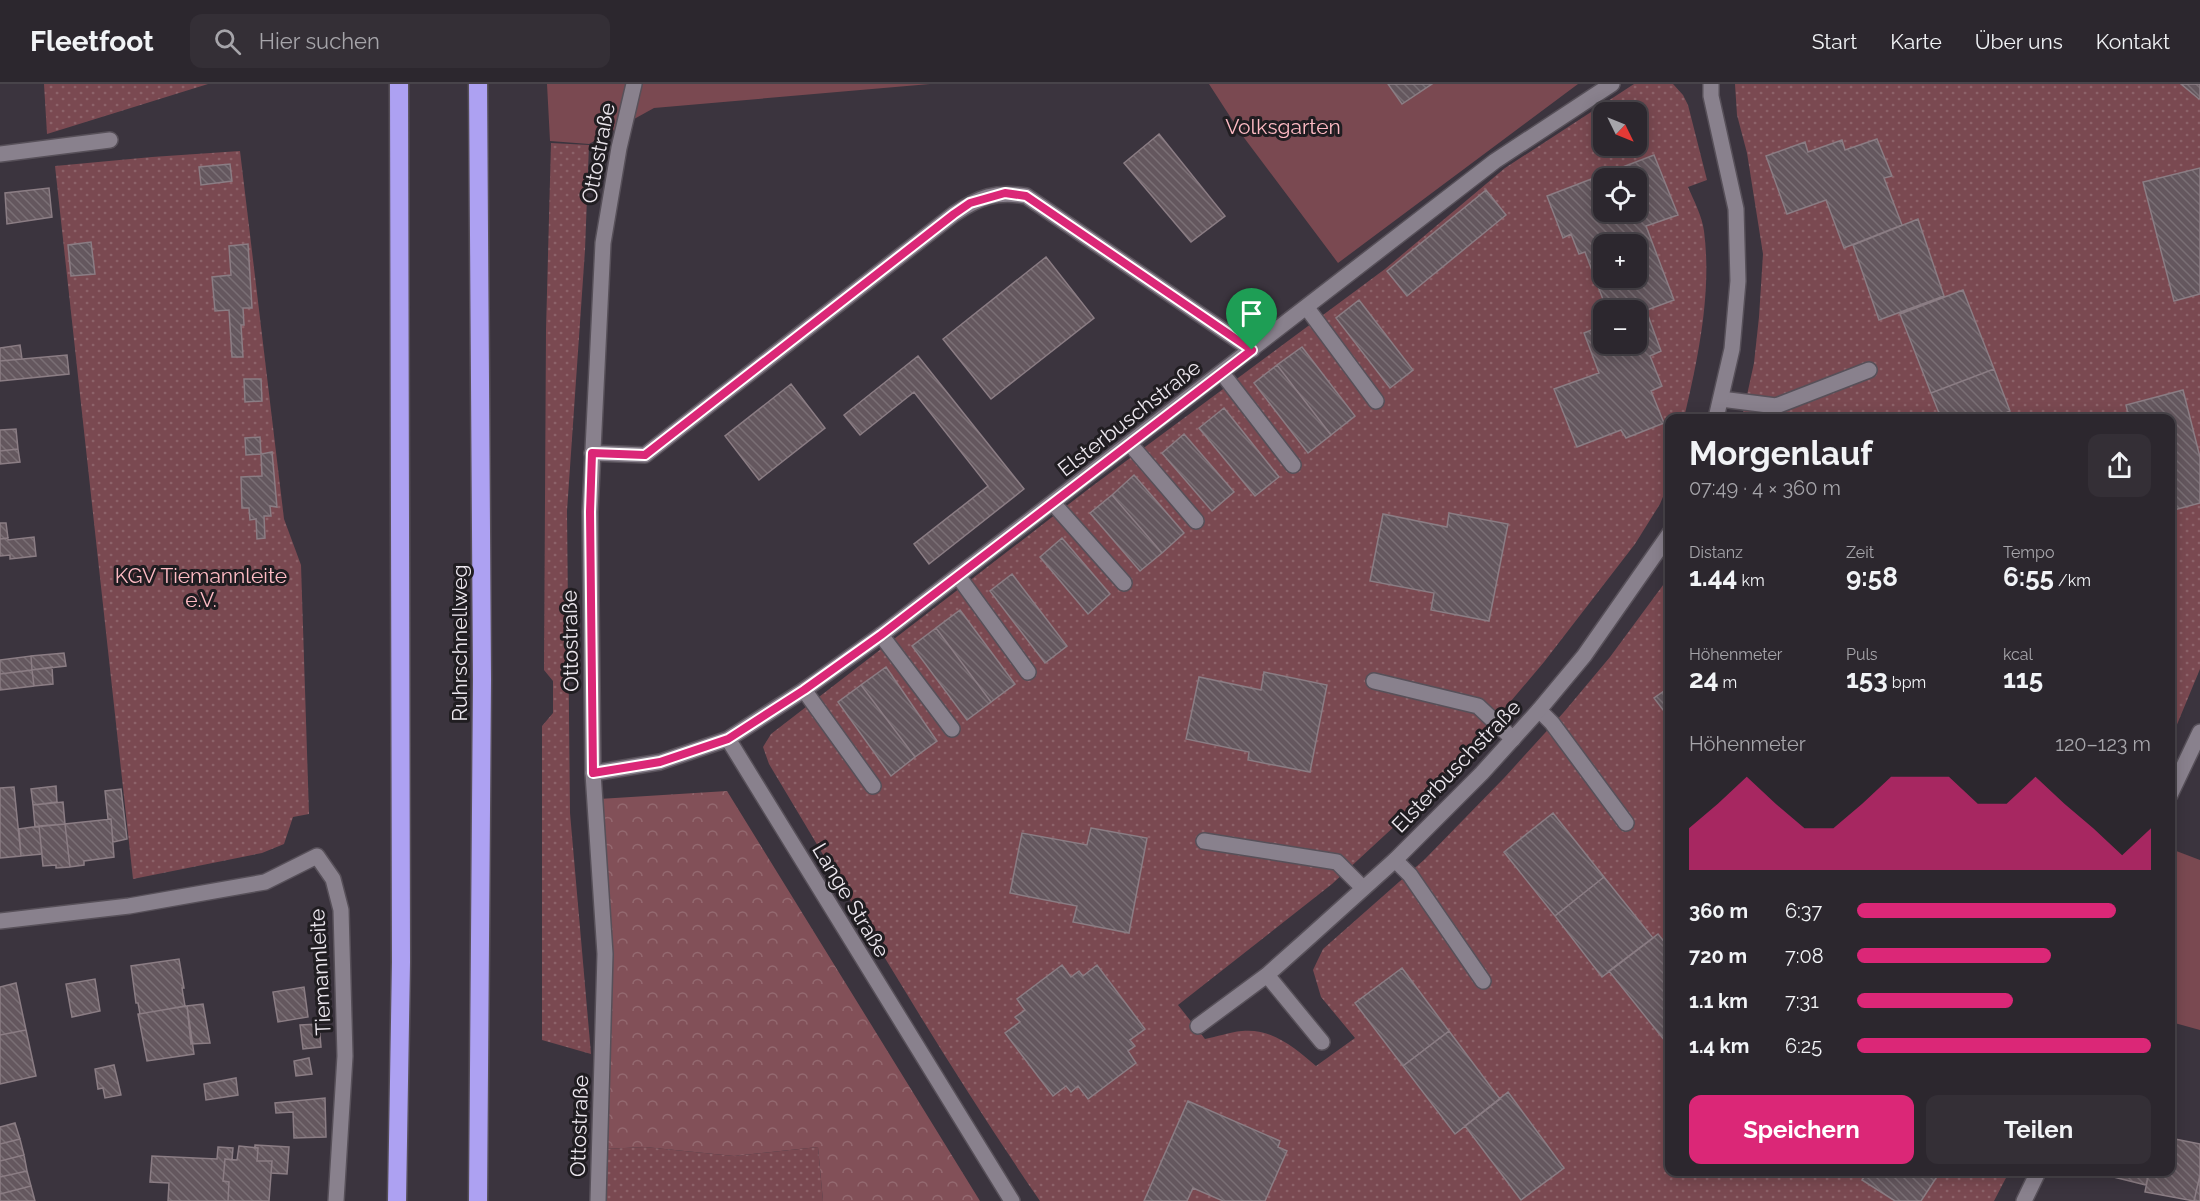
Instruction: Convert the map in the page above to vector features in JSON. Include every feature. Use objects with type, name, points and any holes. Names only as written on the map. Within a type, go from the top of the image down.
[{"type":"highway","points":[[398,1201],[401,962],[399,84]]},
{"type":"highway","name":"Ruhrschnellweg","points":[[478,84],[482,667],[478,1201]]},
{"type":"street","name":"Ottostraße","points":[[598,1201],[605,954],[593,773],[590,512],[603,243],[634,84]]},
{"type":"street","name":"Elsterbuschstraße","points":[[728,739],[804,690],[881,635],[1495,161],[1612,84]]},
{"type":"street","points":[[1711,84],[1736,209],[1737,292],[1732,349],[1717,414]]},
{"type":"street","points":[[0,154],[110,141]]},
{"type":"street","points":[[592,453],[645,455],[954,214],[970,203],[1005,193],[1026,196],[1252,350]]},
{"type":"street","points":[[1307,308],[1376,401]]},
{"type":"street","points":[[1721,399],[1776,406],[1869,370]]},
{"type":"street","points":[[1222,373],[1293,465]]},
{"type":"street","points":[[1130,444],[1196,521]]},
{"type":"street","points":[[1053,503],[1124,583]]},
{"type":"street","name":"Elsterbuschstraße","points":[[1198,1026],[1266,975],[1395,860],[1482,774],[1584,656],[1665,540]]},
{"type":"street","points":[[958,576],[1028,672]]},
{"type":"street","points":[[881,635],[952,729]]},
{"type":"street","points":[[1374,681],[1478,706],[1514,739]]},
{"type":"street","points":[[804,690],[873,786]]},
{"type":"street","points":[[1539,710],[1552,723],[1626,823]]},
{"type":"street","points":[[2175,784],[2200,732]]},
{"type":"street","points":[[593,773],[660,762],[728,739]]},
{"type":"street","name":"Lange Straße","points":[[728,739],[1012,1201]]},
{"type":"street","points":[[1204,841],[1337,862],[1363,888]]},
{"type":"street","name":"Tiemannleite","points":[[0,921],[129,906],[265,882],[317,856],[333,879],[341,910],[345,1056],[336,1201]]},
{"type":"street","points":[[1395,860],[1410,875],[1483,981]]},
{"type":"street","points":[[1266,975],[1322,1042]]},
{"type":"street","points":[[2024,1201],[2036,1176]]},
{"type":"green space","points":[[44,84],[208,84],[47,134]]},
{"type":"green space","points":[[547,84],[930,84],[654,108],[589,144],[550,141]]},
{"type":"green space","name":"Volksgarten","points":[[1209,84],[1578,84],[1338,263],[1242,135]]},
{"type":"green space","points":[[1634,84],[1673,84],[1688,105],[1707,180],[1688,187],[1703,225],[1706,278],[1699,349],[1685,414],[1665,414],[1665,492],[1660,504],[1635,544],[1544,662],[1489,727],[1398,823],[1332,884],[1178,1005],[1205,1039],[1232,1032],[1263,1033],[1291,1046],[1316,1066],[1355,1038],[1321,997],[1313,970],[1323,949],[1425,859],[1505,777],[1610,657],[1665,582],[1665,1176],[2007,1176],[1994,1201],[1040,1201],[935,1040],[769,764],[763,747],[771,734],[1091,487],[1385,269],[1505,168],[1593,111],[1593,156],[1647,156],[1647,102],[1606,102]]},
{"type":"green space","points":[[1735,84],[2200,84],[2200,669],[2175,729],[2175,414],[1743,414],[1754,363],[1763,254],[1747,153],[1737,115]]},
{"type":"green space","points":[[551,143],[589,145],[585,250],[567,511],[570,813],[591,1054],[542,1040],[542,726],[553,713],[553,681],[544,670],[546,330]]},
{"type":"green space","name":"KGV Tiemannleite e.V.","points":[[240,151],[284,519],[301,565],[309,814],[293,817],[284,844],[262,853],[133,879],[55,166]]},
{"type":"green space","points":[[727,791],[980,1201],[823,1201],[818,1147],[734,1156],[645,1147],[604,1149],[599,799]]},
{"type":"green space","points":[[2175,851],[2200,860],[2200,1030],[2175,1023]]},
{"type":"green space","points":[[645,1147],[734,1156],[818,1147],[823,1201],[604,1201],[604,1149]]},
{"type":"building","points":[[1388,84],[1432,84],[1402,104]]},
{"type":"building","points":[[2181,84],[2200,84],[2200,98],[2199,99]]},
{"type":"building","points":[[1159,134],[1225,216],[1191,242],[1124,163]]},
{"type":"building","points":[[1877,139],[1892,176],[1884,178],[1902,225],[1844,248],[1826,200],[1787,214],[1766,156],[1805,142],[1808,152],[1842,140],[1845,150]]},
{"type":"building","points":[[1654,155],[1678,215],[1646,226],[1674,300],[1647,310],[1647,300],[1603,300],[1599,288],[1647,288],[1647,234],[1593,234],[1593,273],[1585,252],[1579,254],[1571,234],[1563,238],[1547,196],[1593,178],[1593,222],[1647,222],[1647,168],[1620,168]]},
{"type":"building","points":[[230,164],[232,181],[201,185],[199,167]]},
{"type":"building","points":[[2200,168],[2200,294],[2174,301],[2143,182]]},
{"type":"building","points":[[49,188],[52,217],[7,224],[5,193]]},
{"type":"building","points":[[1486,190],[1506,215],[1407,296],[1387,271]]},
{"type":"building","points":[[1918,219],[1944,296],[1879,320],[1853,245]]},
{"type":"building","points":[[91,242],[95,274],[71,276],[68,245]]},
{"type":"building","points":[[248,244],[252,308],[243,308],[244,325],[241,325],[243,357],[232,357],[229,310],[215,311],[212,277],[231,275],[229,246]]},
{"type":"building","points":[[1046,257],[1094,318],[991,399],[943,339]]},
{"type":"building","points":[[1963,290],[1994,369],[1931,393],[1900,314]]},
{"type":"building","points":[[1359,300],[1413,370],[1390,388],[1336,318]]},
{"type":"building","points":[[1647,313],[1661,351],[1650,356],[1662,386],[1651,391],[1664,423],[1626,438],[1621,430],[1577,447],[1554,389],[1599,373],[1584,333],[1593,329],[1593,354],[1647,354]]},
{"type":"building","points":[[20,345],[22,359],[0,361],[0,348]]},
{"type":"building","points":[[1302,347],[1355,416],[1331,435],[1277,365]]},
{"type":"building","points":[[67,355],[69,374],[0,381],[0,361]]},
{"type":"building","points":[[918,356],[1024,489],[929,564],[914,544],[988,486],[914,392],[860,435],[844,415]]},
{"type":"building","points":[[1277,365],[1331,435],[1308,453],[1254,383]]},
{"type":"building","points":[[1994,369],[2010,411],[2004,414],[1939,414],[1931,393]]},
{"type":"building","points":[[244,379],[261,379],[262,401],[245,402]]},
{"type":"building","points":[[791,384],[825,428],[759,480],[725,436]]},
{"type":"building","points":[[2183,390],[2200,457],[2200,503],[2175,510],[2175,414],[2128,414],[2126,405]]},
{"type":"building","points":[[1224,408],[1279,477],[1255,496],[1199,428]]},
{"type":"building","points":[[16,429],[18,449],[0,451],[0,430]]},
{"type":"building","points":[[1184,434],[1234,492],[1212,511],[1162,453]]},
{"type":"building","points":[[260,437],[261,454],[246,455],[245,438]]},
{"type":"building","points":[[18,449],[20,462],[0,464],[0,451]]},
{"type":"building","points":[[272,452],[277,507],[270,506],[271,516],[264,516],[265,538],[257,539],[256,519],[250,520],[249,508],[242,508],[241,477],[262,476],[261,454]]},
{"type":"building","points":[[1134,475],[1184,533],[1162,553],[1112,495]]},
{"type":"building","points":[[1112,495],[1162,553],[1140,571],[1090,513]]},
{"type":"building","points":[[1449,513],[1508,524],[1489,621],[1431,610],[1434,593],[1370,581],[1383,514],[1447,527]]},
{"type":"building","points":[[0,523],[6,523],[8,538],[0,539]]},
{"type":"building","points":[[34,537],[36,556],[10,559],[10,555],[0,556],[0,539]]},
{"type":"building","points":[[1062,538],[1110,594],[1088,614],[1040,557]]},
{"type":"building","points":[[1012,574],[1067,646],[1045,663],[990,591]]},
{"type":"building","points":[[960,610],[1015,684],[991,702],[936,628]]},
{"type":"building","points":[[936,628],[991,702],[967,720],[912,646]]},
{"type":"building","points":[[64,653],[66,666],[32,670],[31,656]]},
{"type":"building","points":[[31,656],[32,670],[0,674],[0,660]]},
{"type":"building","points":[[52,667],[53,684],[34,686],[32,670]]},
{"type":"building","points":[[886,667],[937,741],[915,757],[861,685]]},
{"type":"building","points":[[32,670],[34,686],[0,690],[0,674]]},
{"type":"building","points":[[1264,672],[1327,685],[1310,772],[1248,760],[1249,752],[1186,739],[1199,677],[1261,690]]},
{"type":"building","points":[[861,685],[915,757],[891,776],[838,702]]},
{"type":"building","points":[[1665,690],[1665,712],[1654,698]]},
{"type":"building","points":[[56,786],[57,802],[33,805],[31,789]]},
{"type":"building","points":[[14,787],[21,856],[0,858],[0,788]]},
{"type":"building","points":[[121,789],[127,839],[113,842],[105,791]]},
{"type":"building","points":[[63,802],[65,824],[35,827],[33,805]]},
{"type":"building","points":[[1553,813],[1604,877],[1555,916],[1504,852]]},
{"type":"building","points":[[111,819],[114,857],[84,861],[84,865],[70,867],[65,824]]},
{"type":"building","points":[[65,824],[70,867],[43,866],[39,826]]},
{"type":"building","points":[[39,826],[42,854],[21,856],[19,829]]},
{"type":"building","points":[[1091,828],[1147,838],[1129,933],[1073,922],[1077,906],[1010,893],[1022,833],[1087,845]]},
{"type":"building","points":[[1604,877],[1653,938],[1602,977],[1555,916]]},
{"type":"building","points":[[1658,934],[1665,943],[1665,1041],[1609,971]]},
{"type":"building","points":[[179,959],[185,1006],[140,1014],[138,1003],[136,1003],[131,966]]},
{"type":"building","points":[[1062,965],[1071,977],[1079,971],[1083,976],[1097,965],[1145,1029],[1130,1040],[1135,1046],[1128,1051],[1136,1063],[1088,1099],[1078,1086],[1071,1092],[1066,1086],[1053,1096],[1005,1033],[1020,1022],[1015,1017],[1025,1010],[1017,999]]},
{"type":"building","points":[[1402,968],[1449,1031],[1403,1066],[1355,1003]]},
{"type":"building","points":[[95,979],[100,1011],[72,1017],[66,984]]},
{"type":"building","points":[[16,983],[26,1030],[0,1035],[0,987]]},
{"type":"building","points":[[304,987],[308,1017],[278,1022],[273,992]]},
{"type":"building","points":[[203,1004],[210,1043],[191,1044],[187,1006]]},
{"type":"building","points":[[187,1006],[194,1054],[147,1061],[138,1014]]},
{"type":"building","points":[[319,1024],[321,1047],[303,1049],[300,1025]]},
{"type":"building","points":[[26,1030],[36,1076],[0,1084],[0,1035]]},
{"type":"building","points":[[1449,1031],[1500,1099],[1455,1134],[1403,1066]]},
{"type":"building","points":[[309,1058],[312,1074],[296,1076],[294,1061]]},
{"type":"building","points":[[114,1065],[121,1095],[105,1098],[103,1088],[98,1089],[95,1069]]},
{"type":"building","points":[[236,1078],[238,1095],[206,1100],[204,1084]]},
{"type":"building","points":[[1508,1092],[1564,1168],[1521,1200],[1465,1126]]},
{"type":"building","points":[[325,1098],[326,1137],[294,1138],[293,1112],[276,1113],[275,1103]]},
{"type":"building","points":[[1188,1101],[1280,1141],[1278,1147],[1287,1151],[1265,1201],[1223,1201],[1193,1188],[1187,1201],[1144,1201]]},
{"type":"building","points":[[15,1123],[20,1139],[0,1144],[0,1127]]},
{"type":"building","points":[[20,1139],[24,1155],[0,1161],[0,1144]]},
{"type":"building","points":[[2175,1139],[2200,1144],[2200,1175],[2194,1201],[2145,1192],[2148,1176],[2175,1176]]},
{"type":"building","points":[[255,1145],[289,1147],[287,1174],[271,1173],[272,1161],[257,1161],[258,1148],[255,1148]]},
{"type":"building","points":[[239,1146],[258,1148],[257,1161],[272,1161],[269,1201],[228,1201],[229,1182],[223,1181],[225,1159],[237,1160]]},
{"type":"building","points":[[218,1147],[233,1148],[232,1160],[225,1159],[223,1181],[229,1182],[228,1201],[168,1201],[169,1183],[150,1182],[152,1156],[217,1159]]},
{"type":"building","points":[[24,1155],[27,1171],[0,1177],[0,1161]]},
{"type":"building","points":[[27,1171],[31,1186],[0,1194],[0,1177]]},
{"type":"building","points":[[2200,1175],[2200,1201],[2194,1201]]},
{"type":"building","points":[[1864,1176],[1937,1176],[1921,1201],[1895,1201],[1862,1180]]},
{"type":"building","points":[[2109,1176],[2148,1176],[2146,1185]]},
{"type":"building","points":[[31,1186],[35,1201],[0,1201],[0,1194]]},
{"type":"route","points":[[1005,193],[1026,196],[1252,350],[881,635],[804,690],[728,739],[660,762],[593,773],[590,512],[592,453],[645,455],[970,203],[991,195],[1005,193]]}]
